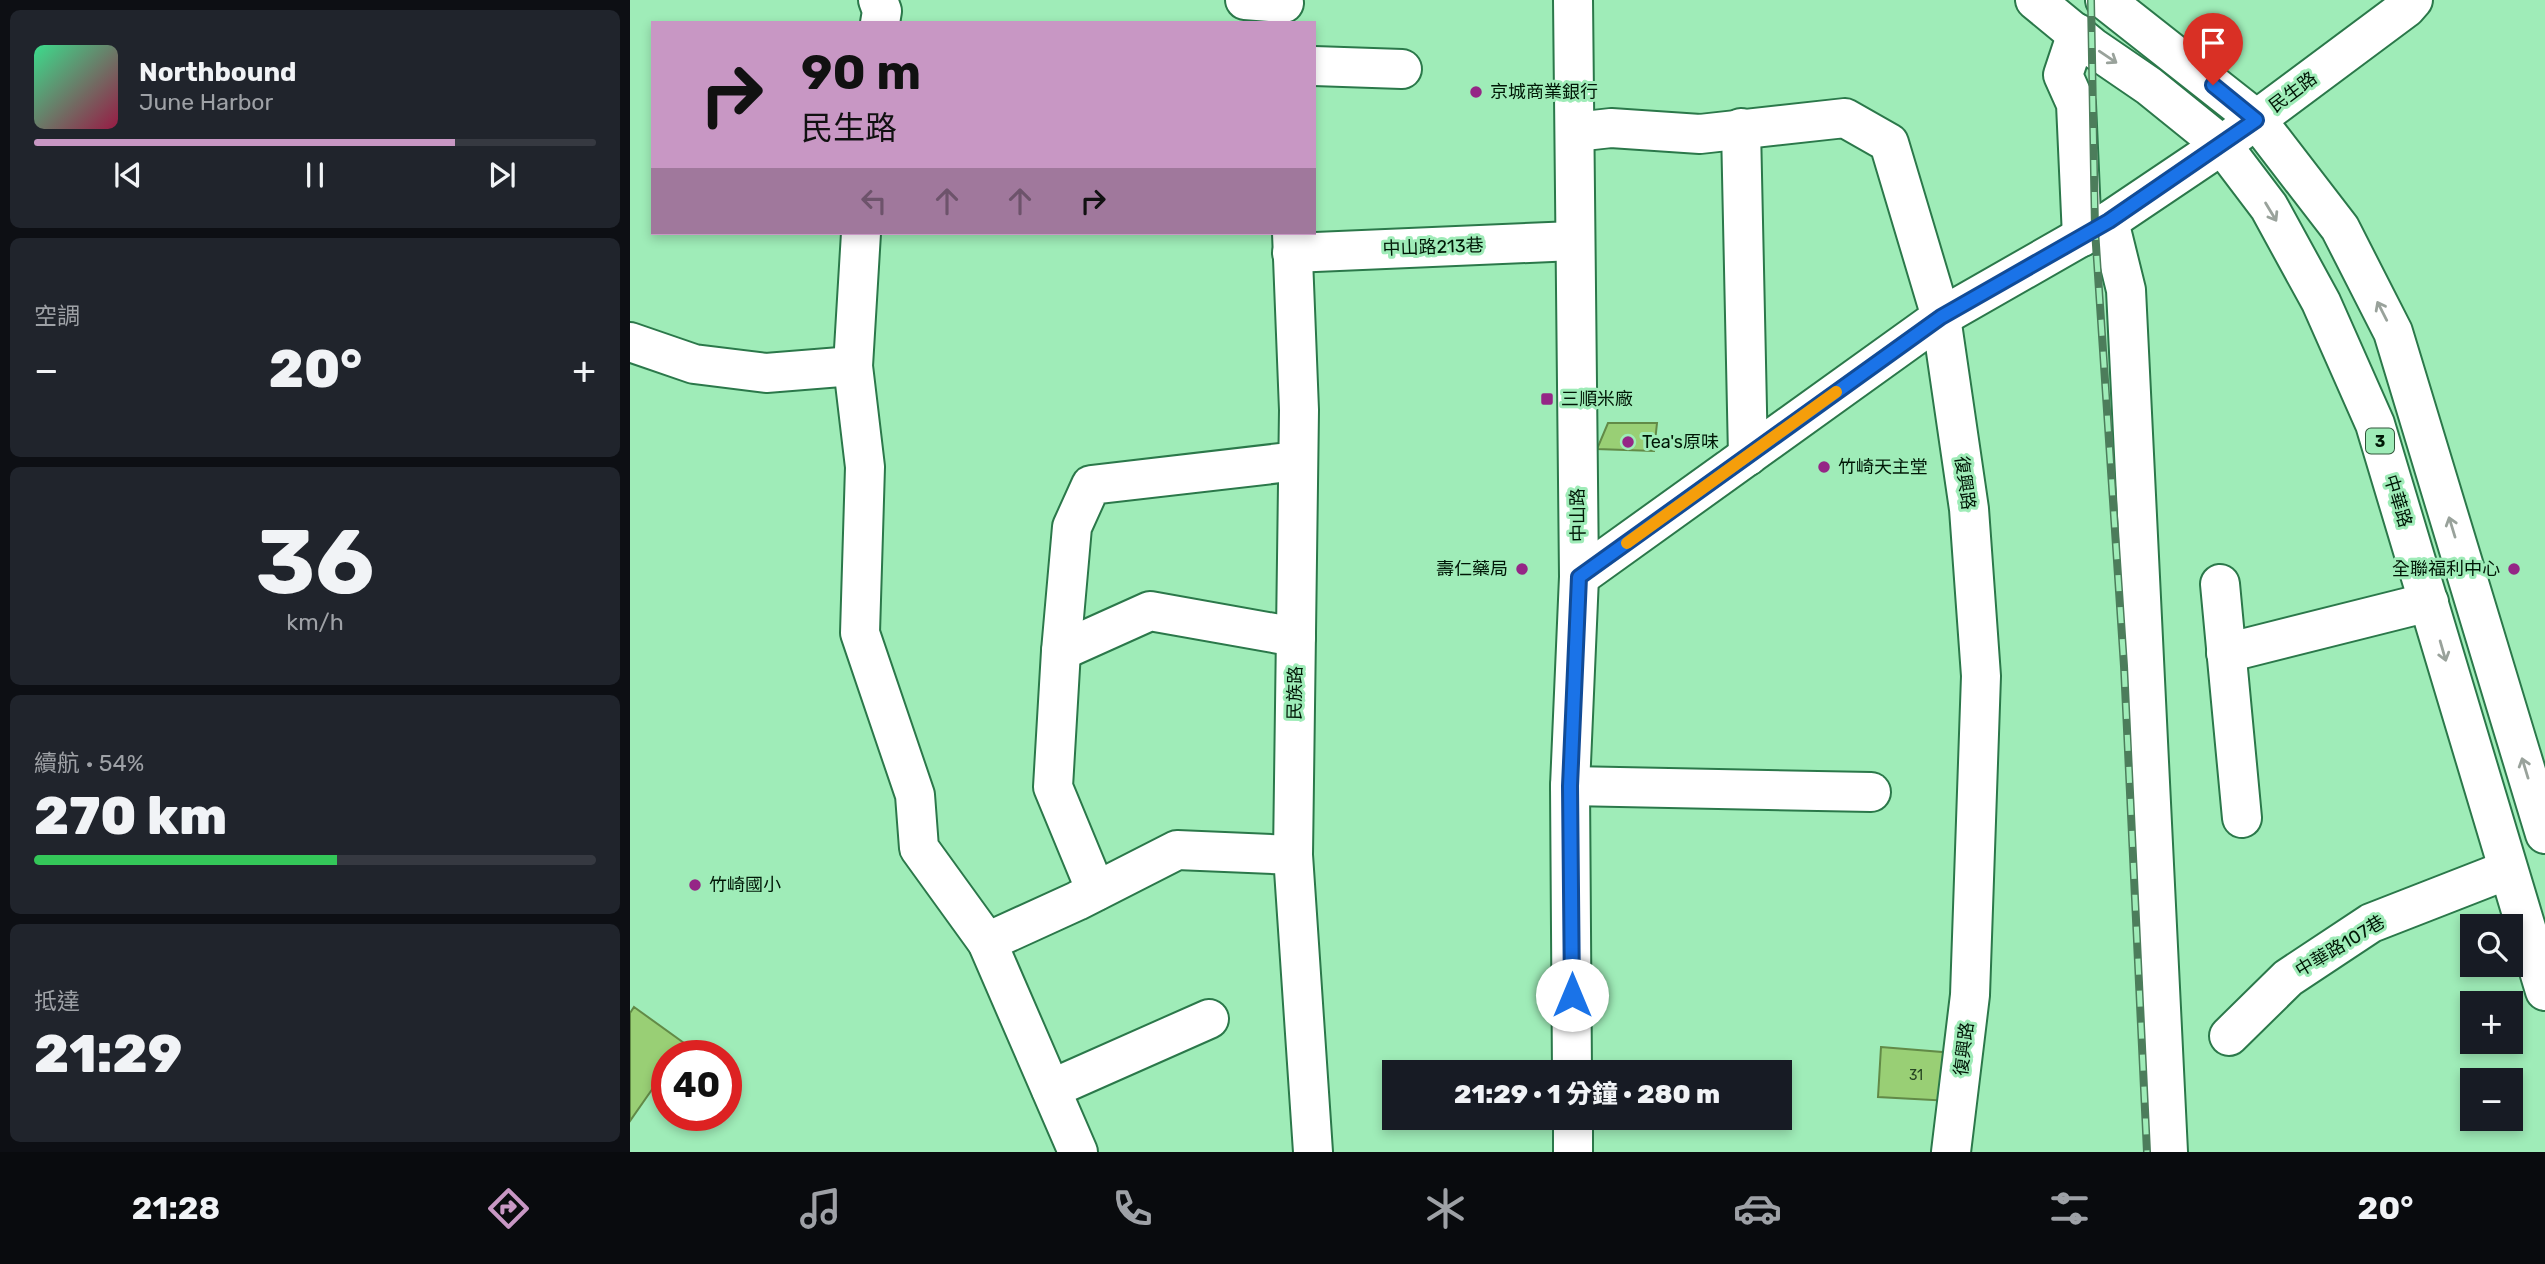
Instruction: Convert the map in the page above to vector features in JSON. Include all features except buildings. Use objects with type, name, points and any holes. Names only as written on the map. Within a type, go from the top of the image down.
[{"type":"street","points":[[878,0],[882,11],[880,21]]},
{"type":"street","points":[[1245,0],[1285,9]]},
{"type":"street","name":"中山路","points":[[1572,1060],[1570,786],[1579,577],[1573,0]]},
{"type":"street","name":"中華路","points":[[2035,0],[2092,47],[2149,86],[2222,145],[2269,207],[2321,302],[2375,424],[2545,991]]},
{"type":"street","points":[[2105,0],[2256,120],[2340,228],[2393,332],[2545,834]]},
{"type":"street","name":"民生路","points":[[1579,577],[1941,317],[2095,229],[2222,145],[2406,8],[2413,0]]},
{"type":"street","points":[[2077,33],[2063,75],[2076,104],[2095,229],[2126,290],[2168,1152]]},
{"type":"street","points":[[1316,66],[1402,69]]},
{"type":"street","name":"復興路","points":[[1575,132],[1611,128],[1700,134],[1845,118],[1889,143],[1941,317],[1969,509],[1981,676],[1970,995],[1951,1152]]},
{"type":"street","points":[[1741,128],[1748,456]]},
{"type":"street","points":[[862,235],[853,366],[865,467],[860,633],[915,796],[919,848],[987,942],[1078,1152]]},
{"type":"street","name":"中山路213巷","points":[[1292,243],[1574,241]]},
{"type":"street","name":"民族路","points":[[1292,243],[1299,410],[1293,855],[1313,1152]]},
{"type":"street","points":[[630,342],[694,364],[766,373],[853,366]]},
{"type":"street","points":[[1096,891],[1053,787],[1072,527],[1091,485],[1298,461]]},
{"type":"street","points":[[2220,584],[2242,818]]},
{"type":"street","points":[[2226,653],[2429,602]]},
{"type":"street","points":[[1061,651],[1150,611],[1296,637]]},
{"type":"street","points":[[1570,786],[1871,792]]},
{"type":"street","points":[[987,942],[1177,850],[1293,855]]},
{"type":"street","name":"中華路107巷","points":[[2229,1035],[2288,978],[2371,923],[2507,870]]},
{"type":"street","points":[[1051,1089],[1209,1019]]},
{"type":"street","points":[[1573,1130],[1573,1152]]},
{"type":"railway","points":[[2091,0],[2095,230],[2124,666],[2147,1152]]},
{"type":"slow traffic","points":[[1627,543],[1836,392]]},
{"type":"place","name":"京城商業銀行","points":[[1476,92]]},
{"type":"place","name":"三順米廠","points":[[1547,399]]},
{"type":"place","name":"Tea's原味","points":[[1628,442]]},
{"type":"place","name":"竹崎天主堂","points":[[1824,467]]},
{"type":"place","name":"壽仁藥局","points":[[1522,569]]},
{"type":"place","name":"全聯福利中心","points":[[2514,569]]},
{"type":"place","name":"竹崎國小","points":[[695,885]]},
{"type":"route","points":[[1572,995],[1570,786],[1579,577],[1941,317],[2109,221],[2256,120],[2213,85]]}]
